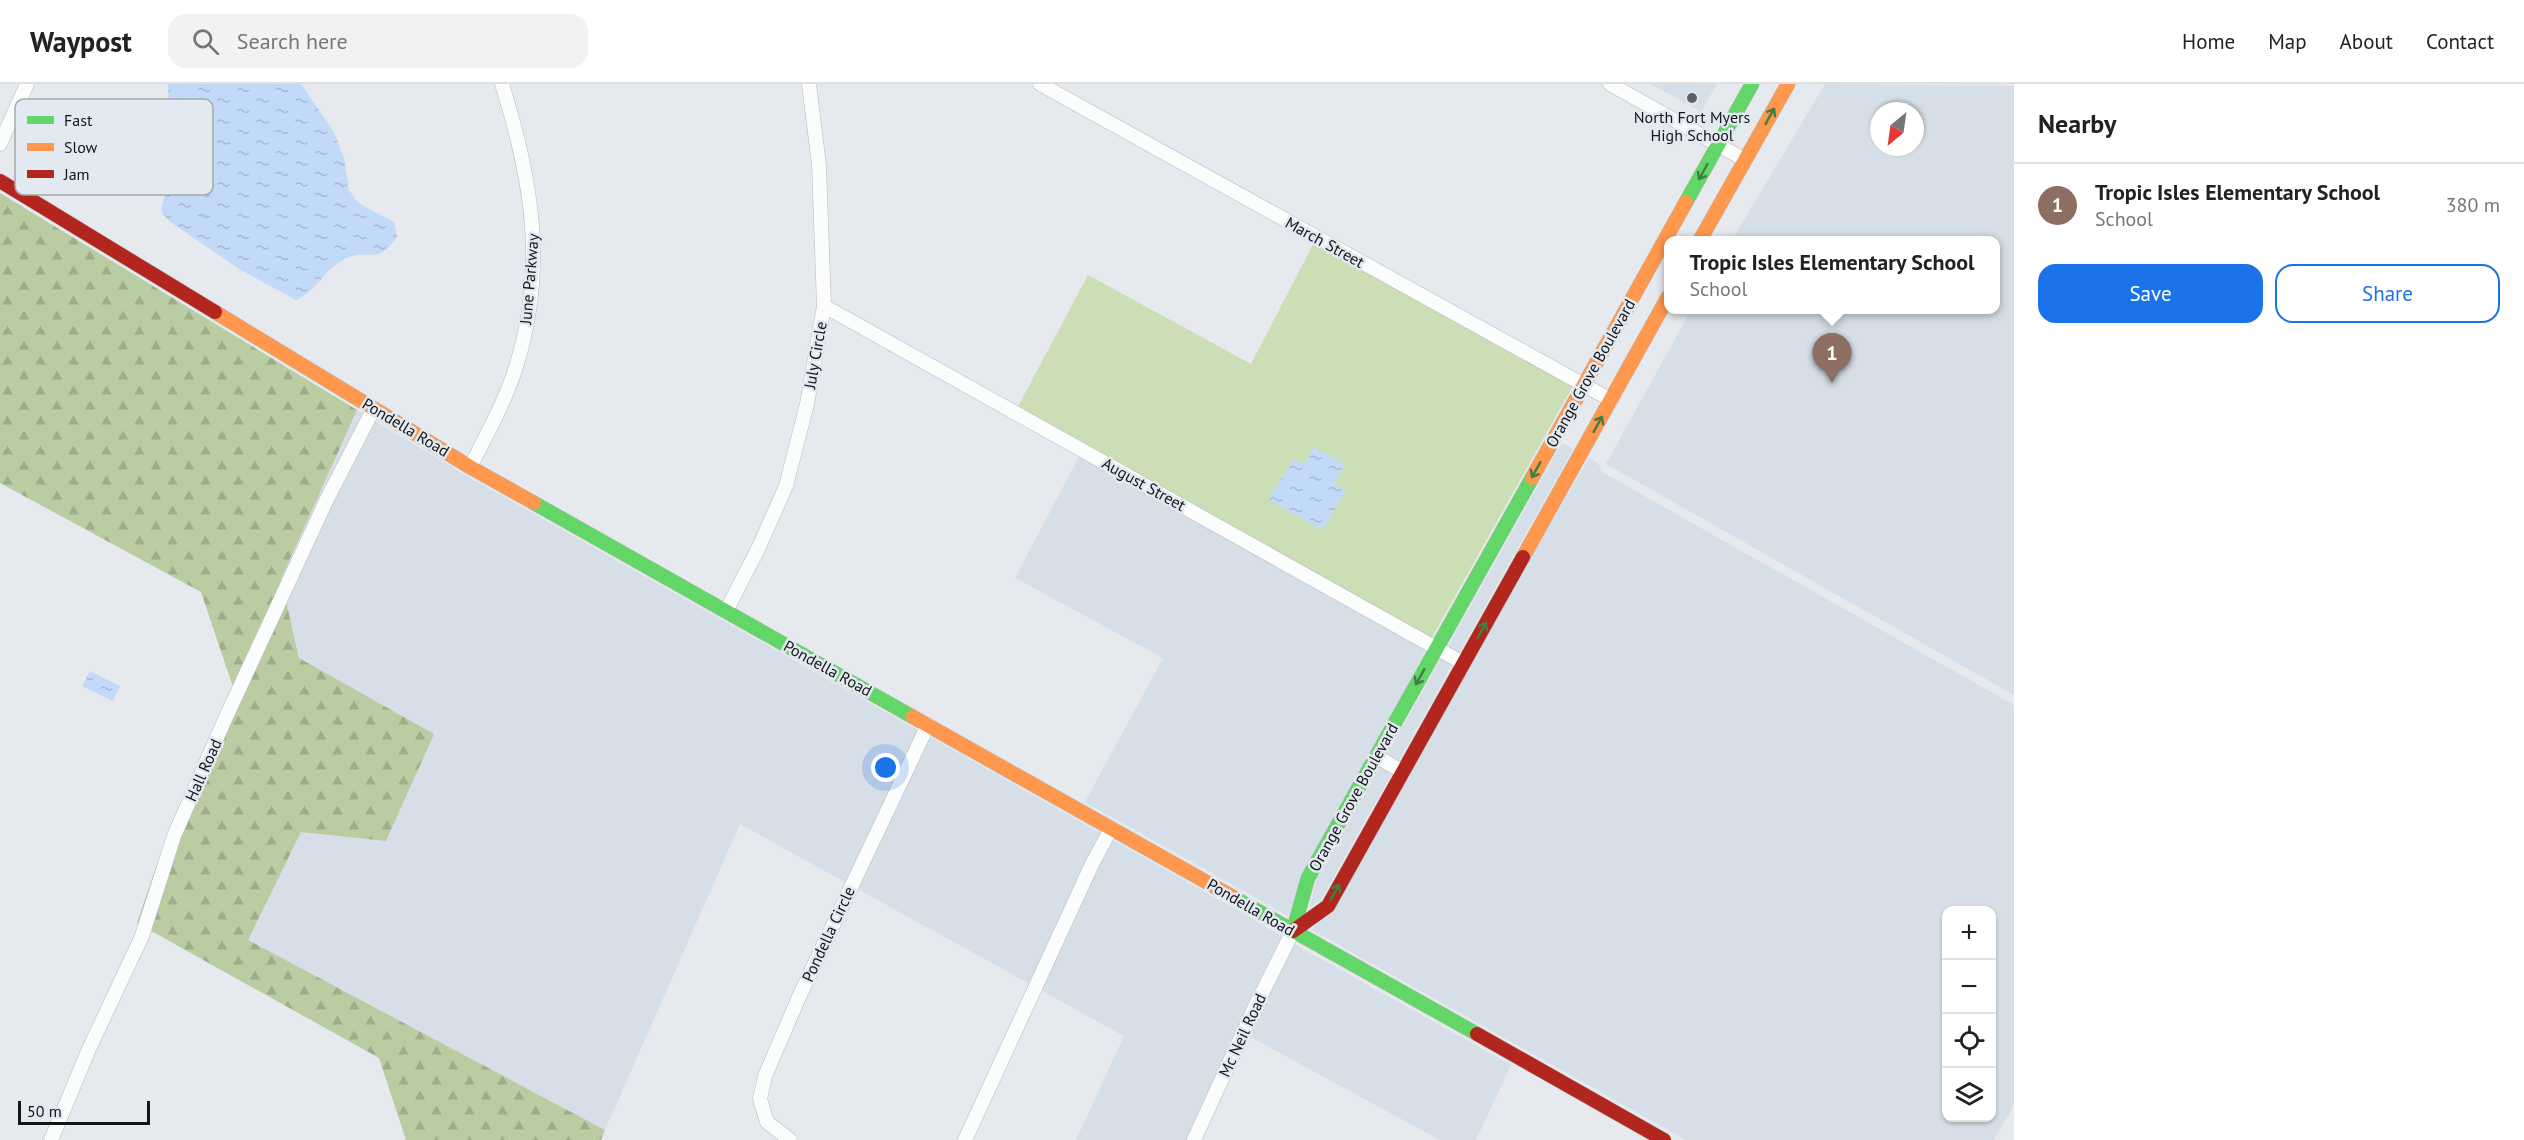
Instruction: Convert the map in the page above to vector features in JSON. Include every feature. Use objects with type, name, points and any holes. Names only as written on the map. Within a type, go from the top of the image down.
[{"type":"main road","name":"Orange Grove Boulevard","points":[[1667,236],[1752,84]]},
{"type":"main road","points":[[1702,236],[1788,84]]},
{"type":"main road","name":"Pondella Road","points":[[0,181],[15,190]]},
{"type":"main road","name":"Pondella Road","points":[[23,195],[470,467],[1664,1140]]},
{"type":"main road","name":"Orange Grove Boulevard","points":[[1293,931],[1308,878],[1664,241]]},
{"type":"main road","name":"Orange Grove Boulevard","points":[[1293,931],[1328,906],[1664,304]]},
{"type":"street","points":[[20,99],[27,84]]},
{"type":"street","name":"June Parkway","points":[[470,467],[493,423],[516,368],[529,303],[534,255],[531,200],[520,142],[502,84]]},
{"type":"street","name":"July Circle","points":[[726,611],[758,549],[786,486],[807,404],[824,306],[819,165],[809,84]]},
{"type":"street","name":"March Street","points":[[1040,84],[1611,400]]},
{"type":"street","points":[[1610,84],[1745,160]]},
{"type":"street","points":[[0,144],[15,111]]},
{"type":"street","name":"August Street","points":[[824,306],[1463,663]]},
{"type":"street","name":"Hall Road","points":[[51,1140],[89,1049],[142,936],[174,836],[226,717],[317,519],[374,408]]},
{"type":"street","name":"Pondella Circle","points":[[790,1140],[767,1122],[760,1099],[765,1076],[799,998],[928,725]]},
{"type":"street","points":[[1376,756],[1403,772]]},
{"type":"street","points":[[965,1140],[1088,873],[1111,829]]},
{"type":"street","name":"Mc Neil Road","points":[[1194,1140],[1253,1011],[1293,931]]},
{"type":"shaded area","name":"North Fort Myers High School","points":[[1651,84],[1717,84],[1701,112]]},
{"type":"shaded area","points":[[1825,84],[2014,86],[2014,695],[1606,464],[1689,314],[2000,314],[2000,236],[1734,236]]},
{"type":"shaded area","points":[[357,410],[465,475],[1246,915],[1281,936],[1282,939],[1511,1065],[1476,1140],[1440,1140],[1241,1032],[1187,1140],[1076,1140],[1124,1036],[740,824],[605,1130],[247,940],[301,832],[433,734],[299,658],[281,579]]},
{"type":"shaded area","points":[[1562,443],[1573,449],[1321,900],[1309,908],[1316,881]]},
{"type":"shaded area","points":[[1082,451],[1431,639],[1288,916],[1085,802],[1163,658],[1015,578]]},
{"type":"shaded area","points":[[1589,458],[1598,463],[1602,472],[2014,705],[2014,1105],[1994,1140],[1686,1140],[1312,930]]},
{"type":"green space","points":[[0,193],[357,410],[281,579],[299,658],[434,734],[386,841],[301,832],[248,940],[605,1130],[601,1140],[406,1140],[379,1058],[137,923],[156,867],[233,687],[201,592],[0,483]]},
{"type":"green space","points":[[1319,233],[1579,375],[1431,639],[1014,414],[1088,275],[1251,364]]},
{"type":"water","points":[[168,84],[301,84],[334,132],[344,159],[349,190],[358,203],[394,222],[397,237],[390,246],[378,254],[345,259],[331,269],[310,291],[296,300],[239,269],[169,221],[161,211],[165,195],[213,195],[213,99],[168,99]]},
{"type":"water","points":[[1314,447],[1345,464],[1334,484],[1346,490],[1323,530],[1269,500],[1293,459],[1304,465]]},
{"type":"water","points":[[90,671],[120,686],[113,701],[82,686]]},
{"type":"traffic: fast","points":[[1686,202],[1752,84]]},
{"type":"traffic: fast","points":[[1293,931],[1308,878],[1532,478]]},
{"type":"traffic: fast","points":[[534,503],[913,717]]},
{"type":"traffic: fast","points":[[1233,897],[1477,1034]]},
{"type":"traffic: slow","points":[[1702,236],[1788,84]]},
{"type":"traffic: slow","points":[[1667,236],[1686,202]]},
{"type":"traffic: slow","points":[[1532,478],[1664,241]]},
{"type":"traffic: slow","points":[[1523,557],[1664,304]]},
{"type":"traffic: slow","points":[[215,312],[470,467],[534,503]]},
{"type":"traffic: slow","points":[[913,717],[1233,897]]},
{"type":"traffic: jam","points":[[0,181],[15,190]]},
{"type":"traffic: jam","points":[[23,195],[215,312]]},
{"type":"traffic: jam","points":[[1293,931],[1328,906],[1523,557]]},
{"type":"traffic: jam","points":[[1477,1034],[1664,1140]]},
{"type":"place","name":"North Fort Myers High School","points":[[1692,98]]},
{"type":"place","name":"Tropic Isles Elementary School","points":[[1832,383]]}]
